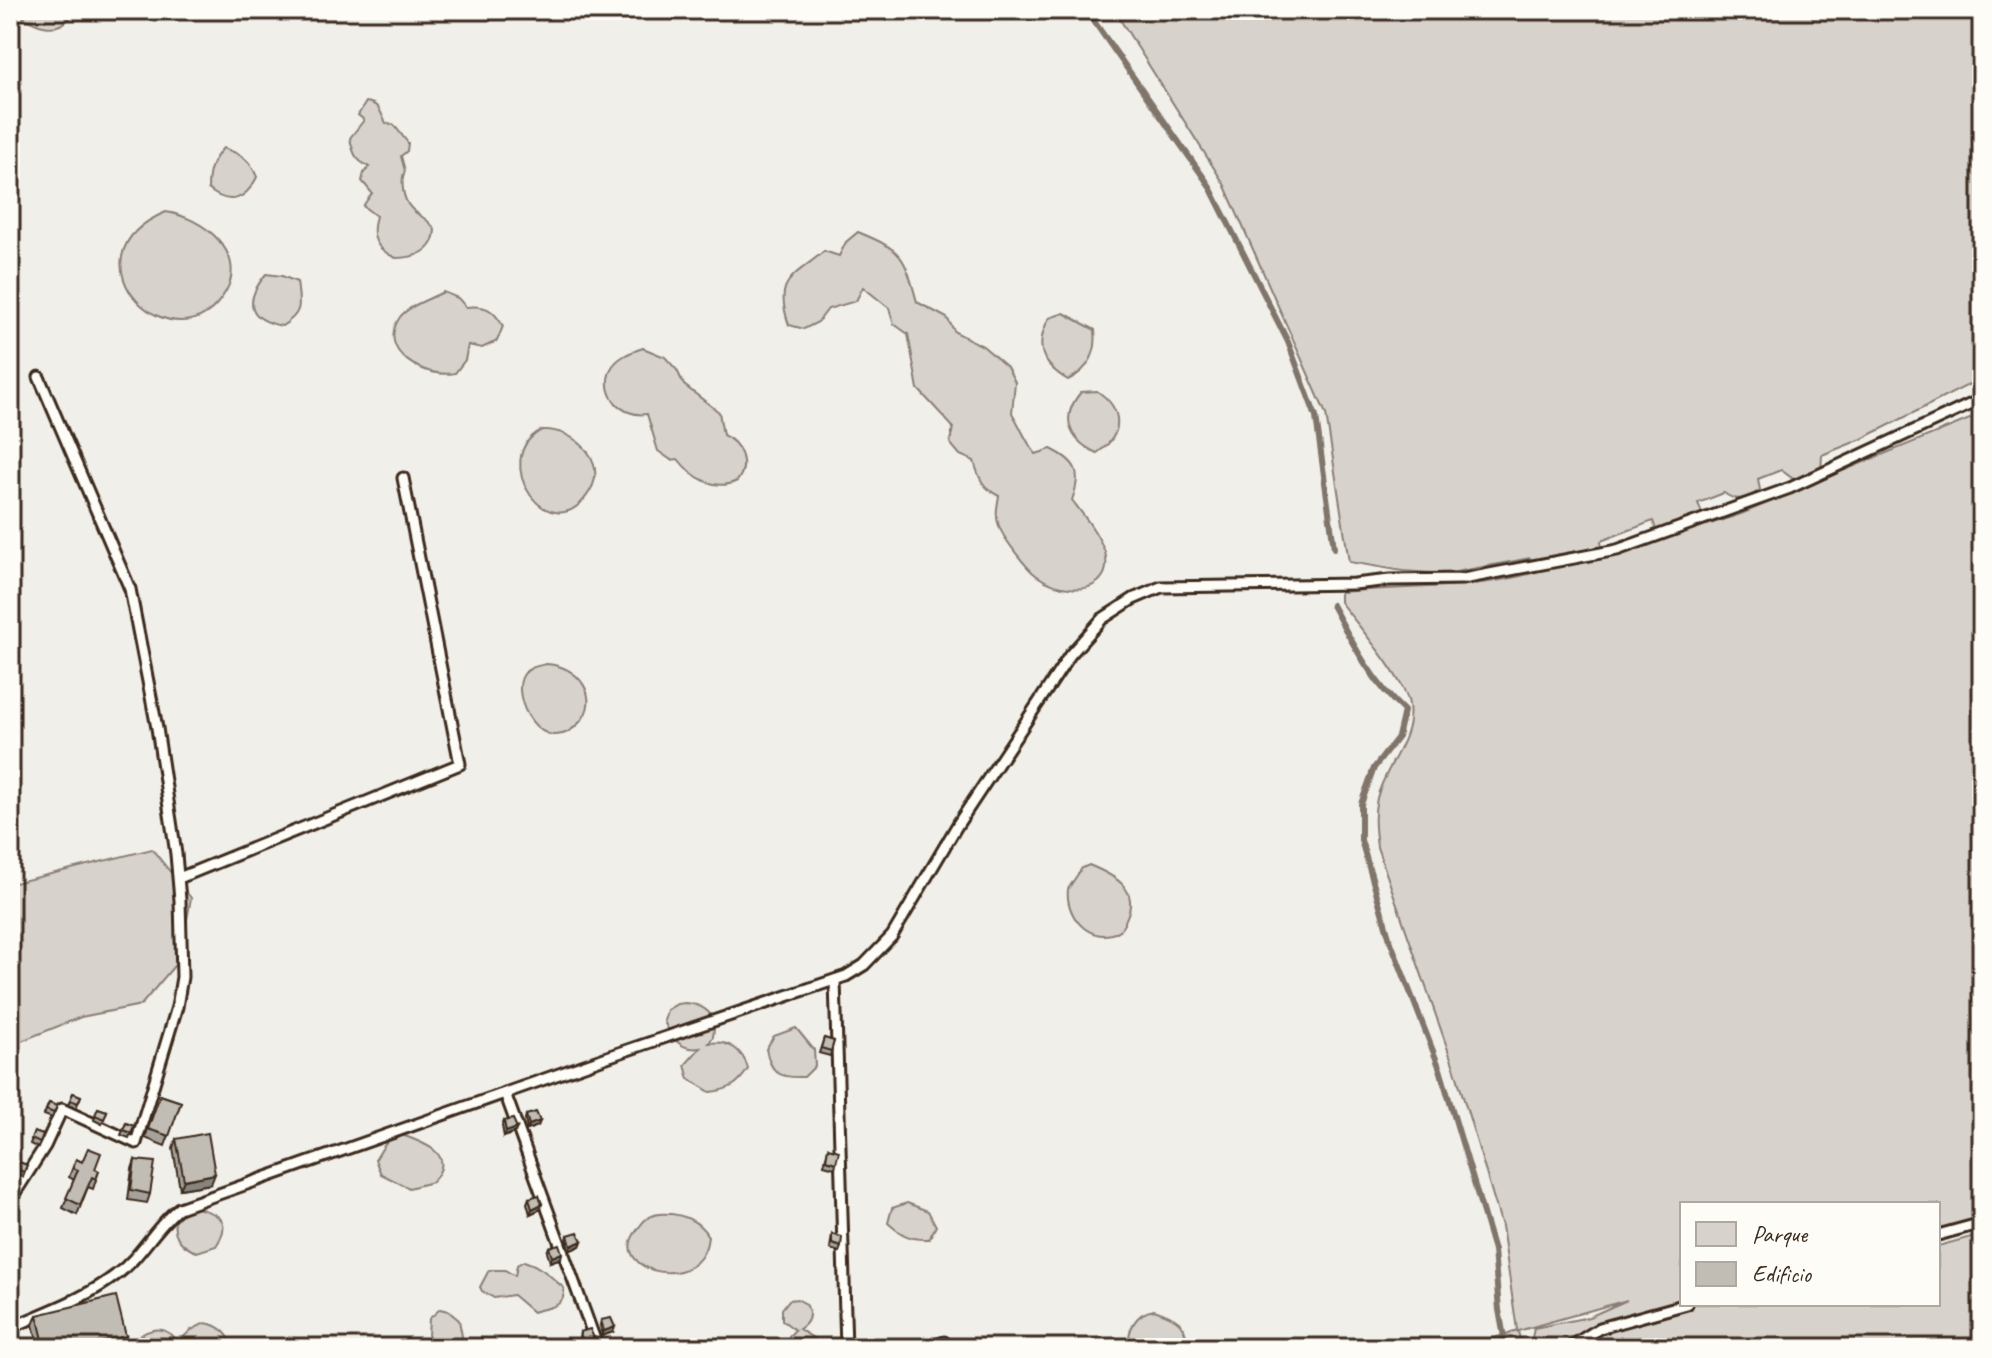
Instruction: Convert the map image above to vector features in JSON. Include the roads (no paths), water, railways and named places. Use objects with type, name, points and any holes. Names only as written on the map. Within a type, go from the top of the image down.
[{"type":"lane","points":[[10,1207],[12,1196],[45,1146],[62,1109],[136,1143],[177,1007],[182,977],[179,878],[157,728],[130,589],[39,377]]},
{"type":"lane","points":[[10,1328],[80,1296],[116,1275],[149,1243],[166,1218],[179,1208],[835,980],[864,965],[892,936],[958,824],[1070,655],[1102,619],[1133,599],[1161,587],[1463,579],[1617,550],[1790,488],[1982,399]]},
{"type":"lane","points":[[179,878],[460,764],[403,478]]},
{"type":"lane","points":[[835,980],[846,1348]]},
{"type":"lane","points":[[505,1093],[598,1348]]},
{"type":"lane","points":[[1940,1234],[1982,1223]]},
{"type":"lane","points":[[1568,1348],[1600,1328],[1680,1306]]},
{"type":"lane","points":[[926,1348],[944,1342]]},
{"type":"waterway","points":[[1086,10],[1209,185],[1288,342],[1316,417],[1334,548]]},
{"type":"waterway","points":[[1332,605],[1372,674],[1404,711],[1398,737],[1374,768],[1361,804],[1361,840],[1390,940],[1440,1069],[1494,1250],[1506,1348]]}]
